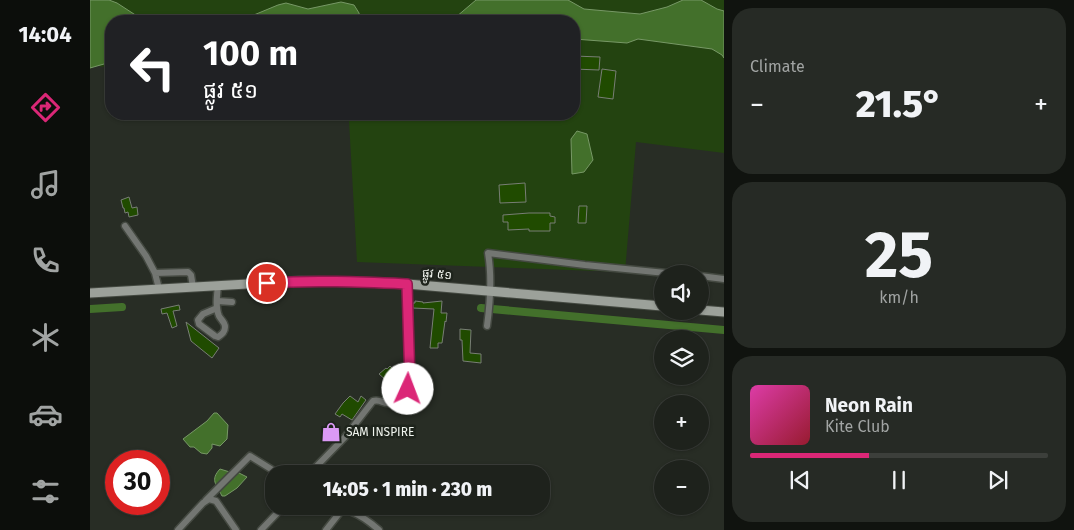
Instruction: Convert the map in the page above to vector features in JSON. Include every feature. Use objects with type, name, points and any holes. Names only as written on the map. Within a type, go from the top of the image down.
[{"type":"main road","name":"ផ្លូវ ៥១","points":[[90,293],[157,280],[192,281],[218,286],[300,281],[364,282],[490,289],[654,305]]},
{"type":"main road","points":[[709,311],[724,312]]},
{"type":"street","points":[[125,226],[141,248],[157,280],[186,272],[192,281]]},
{"type":"street","points":[[487,326],[490,289],[488,253],[654,272]]},
{"type":"street","points":[[709,277],[724,279]]},
{"type":"street","points":[[319,465],[345,437],[373,401],[393,402],[400,398],[408,389],[410,383],[407,284]]},
{"type":"street","points":[[218,286],[217,304],[218,315],[225,329],[223,334],[218,337],[215,336],[199,324],[198,320],[203,314],[217,304],[232,302]]},
{"type":"street","points":[[178,530],[250,456],[265,465]]},
{"type":"street","points":[[206,500],[216,501],[236,530]]},
{"type":"street","points":[[261,530],[275,515]]},
{"type":"street","points":[[326,530],[338,515]]},
{"type":"street","points":[[358,515],[379,530]]},
{"type":"shaded area","points":[[90,0],[724,0],[724,153],[636,142],[625,272],[357,262],[348,120],[580,120],[580,15],[105,15],[105,66],[103,67],[96,65],[90,69]]},
{"type":"shaded area","points":[[90,0],[109,0],[135,15],[105,15],[105,63],[90,68]]},
{"type":"shaded area","points":[[476,0],[568,0],[584,9],[640,14],[667,7],[683,0],[701,0],[724,11],[724,58],[712,49],[638,39],[627,43],[580,39],[580,15],[458,15]]},
{"type":"shaded area","points":[[341,2],[354,5],[359,15],[254,15],[286,3],[308,9]]},
{"type":"shaded area","points":[[577,131],[587,134],[593,160],[584,172],[572,174],[571,139]]},
{"type":"shaded area","points":[[214,413],[217,413],[228,425],[227,439],[220,446],[212,444],[212,448],[207,454],[201,453],[194,447],[190,447],[183,439],[207,421]]},
{"type":"shaded area","points":[[220,469],[239,473],[247,477],[237,488],[222,496],[215,479]]},
{"type":"building","points":[[580,56],[600,57],[599,70],[580,69]]},
{"type":"building","points":[[602,69],[616,71],[613,99],[598,97]]},
{"type":"building","points":[[525,183],[526,202],[500,203],[499,185]]},
{"type":"building","points":[[129,197],[132,208],[137,207],[138,215],[129,217],[128,212],[125,213],[121,200]]},
{"type":"building","points":[[579,206],[587,206],[586,223],[578,223]]},
{"type":"building","points":[[550,213],[550,216],[555,217],[555,223],[550,223],[550,231],[529,231],[529,229],[508,230],[508,222],[503,222],[503,215]]},
{"type":"building","points":[[415,301],[423,303],[442,301],[441,313],[447,313],[442,343],[438,343],[438,348],[430,348],[434,309],[413,308]]},
{"type":"building","points":[[179,305],[180,310],[173,311],[177,326],[172,328],[167,313],[162,314],[161,309]]},
{"type":"building","points":[[186,322],[219,348],[212,358],[191,341]]},
{"type":"building","points":[[460,329],[471,330],[470,353],[481,354],[481,363],[463,361]]},
{"type":"building","points":[[390,366],[396,372],[387,381],[379,374]]},
{"type":"building","points":[[350,396],[358,402],[361,396],[366,400],[352,420],[342,414],[340,417],[335,414]]},
{"type":"waterway","points":[[90,309],[122,307]]},
{"type":"waterway","points":[[481,308],[724,330]]},
{"type":"place","name":"SAM INSPIRE","points":[[331,432]]},
{"type":"route","points":[[267,283],[300,281],[407,284],[410,383],[408,389]]}]
